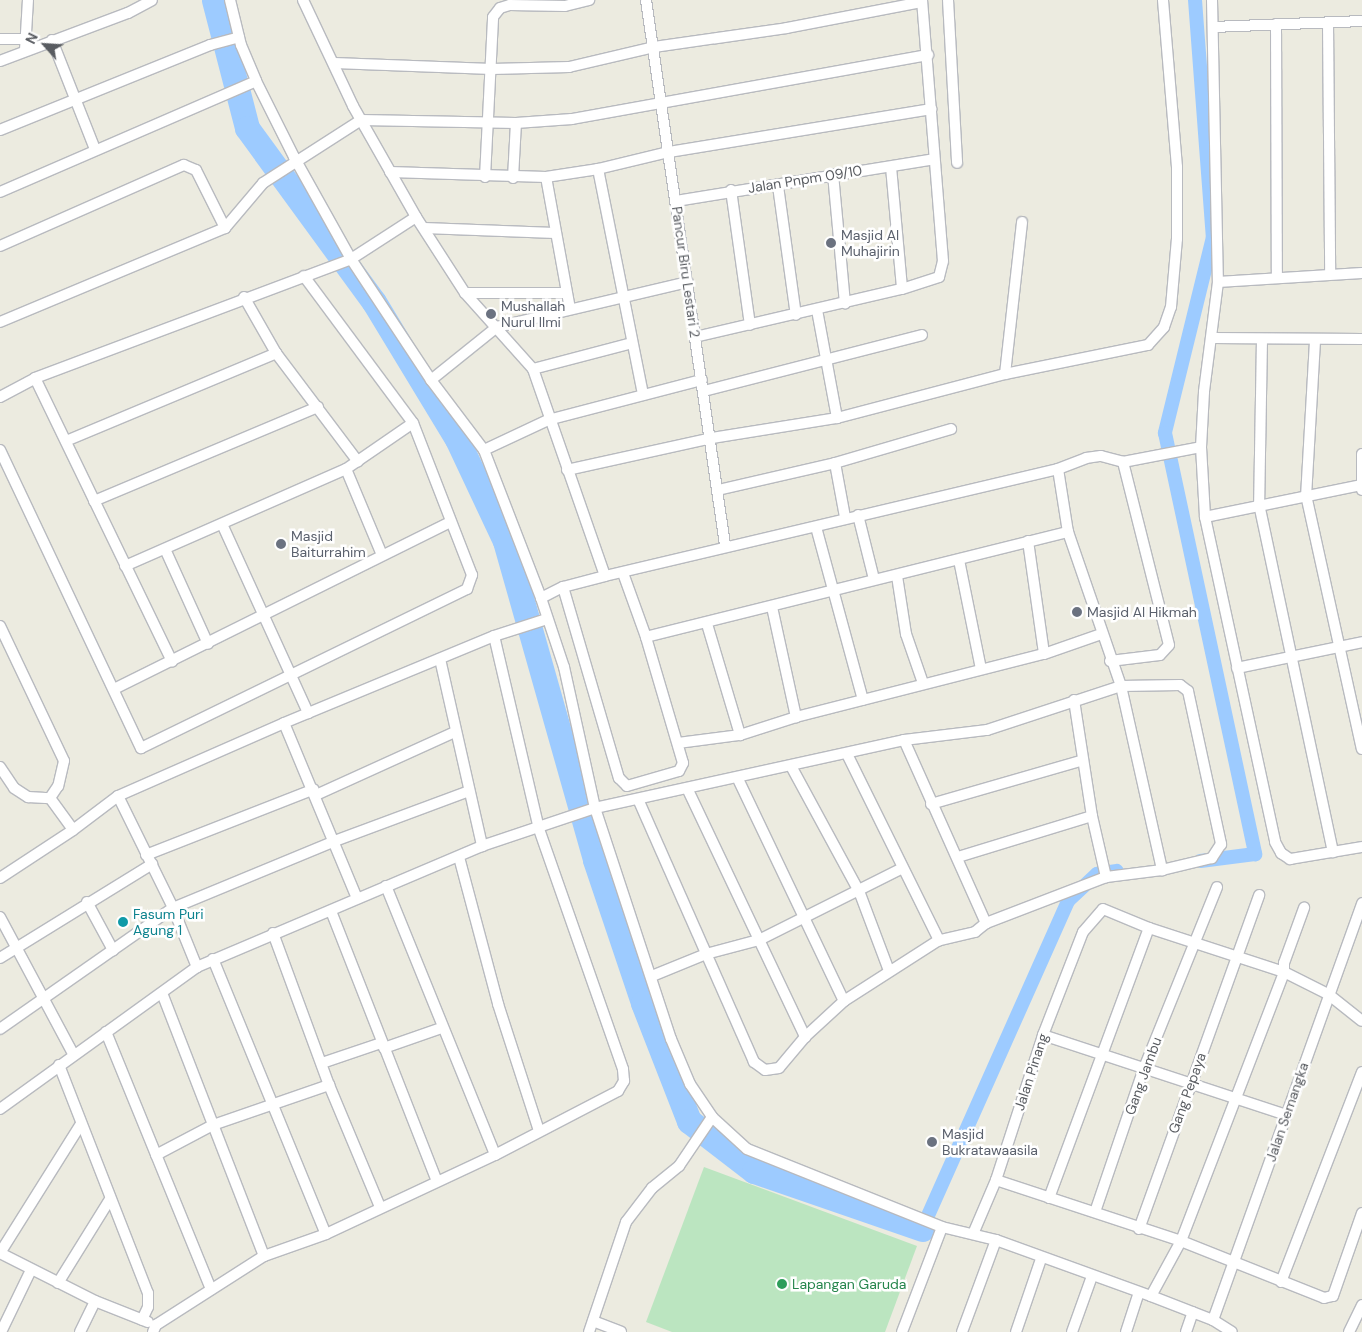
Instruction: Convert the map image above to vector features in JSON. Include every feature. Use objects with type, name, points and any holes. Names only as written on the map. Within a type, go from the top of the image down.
[{"type":"street","points":[[25,50],[28,0]]},
{"type":"street","points":[[0,61],[128,12],[152,0]]},
{"type":"street","points":[[230,0],[234,39],[349,260],[431,380],[484,450],[541,598],[566,676],[591,809],[686,1075],[709,1121],[747,1149],[928,1222],[996,1240],[1041,1259],[1138,1294],[1151,1296],[1213,1320],[1232,1332]]},
{"type":"street","points":[[303,0],[314,30],[334,63],[361,120],[416,217],[465,293],[533,369],[548,420],[605,576]]},
{"type":"street","points":[[485,177],[492,69],[493,18],[500,8],[565,6],[589,0]]},
{"type":"street","name":"Pancur Biru Lestari 2","points":[[646,0],[695,337],[712,438],[725,545]]},
{"type":"street","points":[[948,0],[957,163]]},
{"type":"street","points":[[567,470],[712,438],[838,418],[1005,374],[1148,345],[1164,327],[1171,307],[1177,203],[1163,0]]},
{"type":"street","points":[[1212,0],[1218,282],[1213,338],[1206,372],[1201,447],[1205,517],[1275,842],[1283,856],[1290,859],[1362,847]]},
{"type":"street","points":[[334,63],[492,69],[568,67],[654,47],[787,28],[922,1],[928,55],[934,159],[943,261],[939,277],[902,289],[817,310],[695,337]]},
{"type":"street","points":[[1213,27],[1362,21]]},
{"type":"street","points":[[1328,22],[1330,274]]},
{"type":"street","points":[[1276,24],[1277,276]]},
{"type":"street","points":[[0,38],[26,39]]},
{"type":"street","points":[[0,130],[210,45],[234,39]]},
{"type":"street","points":[[52,40],[95,149]]},
{"type":"street","points":[[0,322],[225,228],[263,183],[288,169],[361,120],[516,123],[572,119],[928,55]]},
{"type":"street","points":[[0,192],[256,80]]},
{"type":"street","points":[[390,172],[513,178],[546,177],[598,169],[669,152],[931,109]]},
{"type":"street","points":[[513,178],[516,123]]},
{"type":"street","name":"Jalan Pnpm 09/10","points":[[676,201],[731,190],[778,186],[833,174],[891,167],[934,159]]},
{"type":"street","points":[[0,246],[184,165],[196,170],[225,228]]},
{"type":"street","points":[[891,167],[902,289]]},
{"type":"street","points":[[598,169],[625,296],[643,396]]},
{"type":"street","points":[[833,174],[845,303]]},
{"type":"street","points":[[546,177],[570,309]]},
{"type":"street","points":[[778,186],[796,315]]},
{"type":"street","points":[[731,190],[750,325]]},
{"type":"street","points":[[0,397],[36,378],[244,297],[349,260],[416,217]]},
{"type":"street","points":[[1005,374],[1022,222]]},
{"type":"street","points":[[424,228],[555,233]]},
{"type":"street","points":[[1218,282],[1277,276],[1362,273]]},
{"type":"street","points":[[0,450],[141,748],[467,589],[472,575],[413,423],[304,276]]},
{"type":"street","points":[[431,380],[497,327],[688,282]]},
{"type":"street","points":[[465,293],[566,293]]},
{"type":"street","points":[[244,297],[276,353],[358,462]]},
{"type":"street","points":[[817,310],[838,418]]},
{"type":"street","points":[[704,391],[922,335]]},
{"type":"street","points":[[1213,338],[1315,341],[1362,339]]},
{"type":"street","points":[[1262,339],[1258,504],[1333,852]]},
{"type":"street","points":[[1315,341],[1306,495],[1338,649],[1362,749]]},
{"type":"street","points":[[533,369],[632,343]]},
{"type":"street","points":[[66,441],[276,353]]},
{"type":"street","points":[[36,378],[124,566],[172,662]]},
{"type":"street","points":[[484,450],[548,420],[702,380]]},
{"type":"street","points":[[94,501],[318,407]]},
{"type":"street","points":[[124,566],[346,469],[413,423]]},
{"type":"street","points":[[718,490],[835,463],[951,429]]},
{"type":"street","points":[[541,598],[563,586],[623,573],[725,545],[816,528],[845,517],[1058,469],[1086,458],[1101,456],[1123,462],[1177,450],[1201,447]]},
{"type":"street","points":[[1205,517],[1306,495],[1361,488],[1362,454]]},
{"type":"street","points":[[1110,661],[1160,655],[1169,645],[1123,462]]},
{"type":"street","points":[[835,463],[845,517]]},
{"type":"street","points":[[346,469],[382,555]]},
{"type":"street","points":[[1058,469],[1068,532],[1110,661],[1121,686],[1162,870]]},
{"type":"street","points":[[858,515],[874,579]]},
{"type":"street","points":[[114,689],[172,662],[450,522]]},
{"type":"street","points":[[222,524],[293,674],[308,713]]},
{"type":"street","points":[[816,528],[863,700]]},
{"type":"street","points":[[646,637],[707,624],[874,579],[897,576],[1068,532]]},
{"type":"street","points":[[1028,541],[1044,654]]},
{"type":"street","points":[[165,548],[208,644]]},
{"type":"street","points":[[959,560],[981,669]]},
{"type":"street","points":[[563,586],[622,784],[627,786],[679,771],[683,763],[646,637],[623,573]]},
{"type":"street","points":[[897,576],[906,634],[923,683]]},
{"type":"street","points":[[772,607],[796,717]]},
{"type":"street","points":[[0,878],[73,830],[118,796],[284,723],[499,634],[547,619]]},
{"type":"street","points":[[707,624],[740,735]]},
{"type":"street","points":[[0,626],[64,761],[58,786],[50,798]]},
{"type":"street","points":[[81,1124],[0,1253],[95,1302],[142,1320],[154,1329],[211,1289],[264,1256],[326,1234],[380,1207],[495,1155],[539,1130],[618,1091],[624,1082],[623,1069],[539,829],[499,634]]},
{"type":"street","points":[[678,743],[740,735],[796,717],[923,683],[1044,654],[1101,634]]},
{"type":"street","points":[[1237,668],[1291,656],[1338,649],[1362,642]]},
{"type":"street","points":[[440,659],[482,846]]},
{"type":"street","points":[[0,1109],[197,967],[272,933],[331,911],[357,898],[482,846],[539,829],[560,819],[591,809],[639,801],[687,788],[738,779],[904,740],[987,730],[1121,686],[1180,685],[1185,686],[1191,695],[1222,844],[1212,858],[1162,870],[1106,877],[986,923],[975,932],[939,940],[844,1001],[805,1037],[779,1068],[772,1070],[759,1067],[754,1062],[639,801]]},
{"type":"street","points":[[1074,700],[1092,816],[1106,877]]},
{"type":"street","points":[[284,723],[315,792],[332,842],[357,898]]},
{"type":"street","points":[[146,855],[315,792],[455,732]]},
{"type":"street","points":[[904,740],[930,804],[958,857],[986,923]]},
{"type":"street","points":[[847,754],[901,869],[939,940]]},
{"type":"street","points":[[930,804],[1083,760]]},
{"type":"street","points":[[792,766],[859,892],[889,971]]},
{"type":"street","points":[[0,767],[14,788],[28,797],[50,798]]},
{"type":"street","points":[[738,779],[844,1001]]},
{"type":"street","points":[[687,788],[805,1037]]},
{"type":"street","points":[[0,1029],[172,908],[332,842],[469,791]]},
{"type":"street","points":[[118,796],[152,864],[197,967]]},
{"type":"street","points":[[50,798],[73,830]]},
{"type":"street","points":[[958,857],[1092,816]]},
{"type":"street","points":[[459,857],[498,1004],[539,1130]]},
{"type":"street","points":[[0,958],[87,902],[152,864]]},
{"type":"street","points":[[652,976],[706,954],[758,940],[859,892],[901,869]]},
{"type":"street","points":[[386,886],[441,1028],[495,1155]]},
{"type":"street","name":"Gang Jambu","points":[[1095,1212],[1144,1068],[1217,887]]},
{"type":"street","name":"Gang Pepaya","points":[[1139,1229],[1190,1083],[1238,958],[1259,895]]},
{"type":"street","points":[[87,902],[112,950]]},
{"type":"street","name":"Jalan Semangka","points":[[1213,1320],[1362,903]]},
{"type":"street","points":[[1151,1296],[1181,1241],[1234,1098],[1284,972],[1284,963],[1304,908]]},
{"type":"street","name":"Jalan Pinang","points":[[973,1234],[996,1180],[1043,1035],[1083,932],[1103,909],[1149,928]]},
{"type":"street","points":[[331,911],[437,1181]]},
{"type":"street","points":[[0,917],[74,1054]]},
{"type":"street","points":[[1049,1198],[1149,928],[1284,972],[1328,994],[1362,1021]]},
{"type":"street","points":[[272,933],[329,1085],[380,1207]]},
{"type":"street","points":[[214,959],[270,1103],[326,1234]]},
{"type":"street","points":[[162,993],[264,1256]]},
{"type":"street","points":[[322,1063],[441,1028]]},
{"type":"street","points":[[106,1032],[211,1289]]},
{"type":"street","points":[[1043,1035],[1286,1115]]},
{"type":"street","points":[[59,1065],[148,1293],[148,1307],[142,1320]]},
{"type":"street","points":[[1281,1282],[1362,1072]]},
{"type":"street","points":[[156,1155],[213,1126],[270,1103],[329,1085]]},
{"type":"street","points":[[589,1332],[626,1222],[634,1207],[679,1166],[709,1121]]},
{"type":"street","points":[[996,1180],[1095,1212],[1139,1229],[1181,1241],[1234,1264],[1324,1298],[1333,1296],[1362,1213]]},
{"type":"street","points":[[58,1283],[110,1199]]},
{"type":"street","points":[[902,1332],[942,1227]]},
{"type":"street","points":[[962,1332],[996,1240]]},
{"type":"street","points":[[1016,1332],[1041,1259]]},
{"type":"street","points":[[1,1332],[31,1270]]},
{"type":"street","points":[[1072,1332],[1092,1276]]},
{"type":"street","points":[[1126,1332],[1138,1294]]},
{"type":"street","points":[[80,1332],[95,1302]]},
{"type":"street","points":[[1349,1332],[1362,1305]]},
{"type":"street","points":[[1186,1332],[1193,1312]]},
{"type":"street","points":[[593,1321],[621,1332]]},
{"type":"green space","name":"Lapangan Garuda","points":[[704,1167],[917,1246],[885,1332],[672,1332],[646,1322]]},
{"type":"waterway","points":[[214,0],[247,128],[374,302],[457,439],[505,541],[595,860],[643,1003],[689,1121],[754,1171],[922,1229]]},
{"type":"waterway","points":[[1195,0],[1213,237],[1165,433],[1255,854],[1200,861]]},
{"type":"waterway","points":[[922,1229],[1068,901],[1097,874],[1117,871]]},
{"type":"place","name":"Masjid Al Muhajirin","points":[[831,243]]},
{"type":"place","name":"Mushallah Nurul Ilmi","points":[[491,314]]},
{"type":"place","name":"Masjid Baiturrahim","points":[[281,544]]},
{"type":"place","name":"Masjid Al Hikmah","points":[[1077,612]]},
{"type":"place","name":"Fasum Puri Agung 1","points":[[123,922]]},
{"type":"place","name":"Masjid Bukratawaasila","points":[[932,1142]]},
{"type":"place","name":"Lapangan Garuda","points":[[782,1284]]}]
